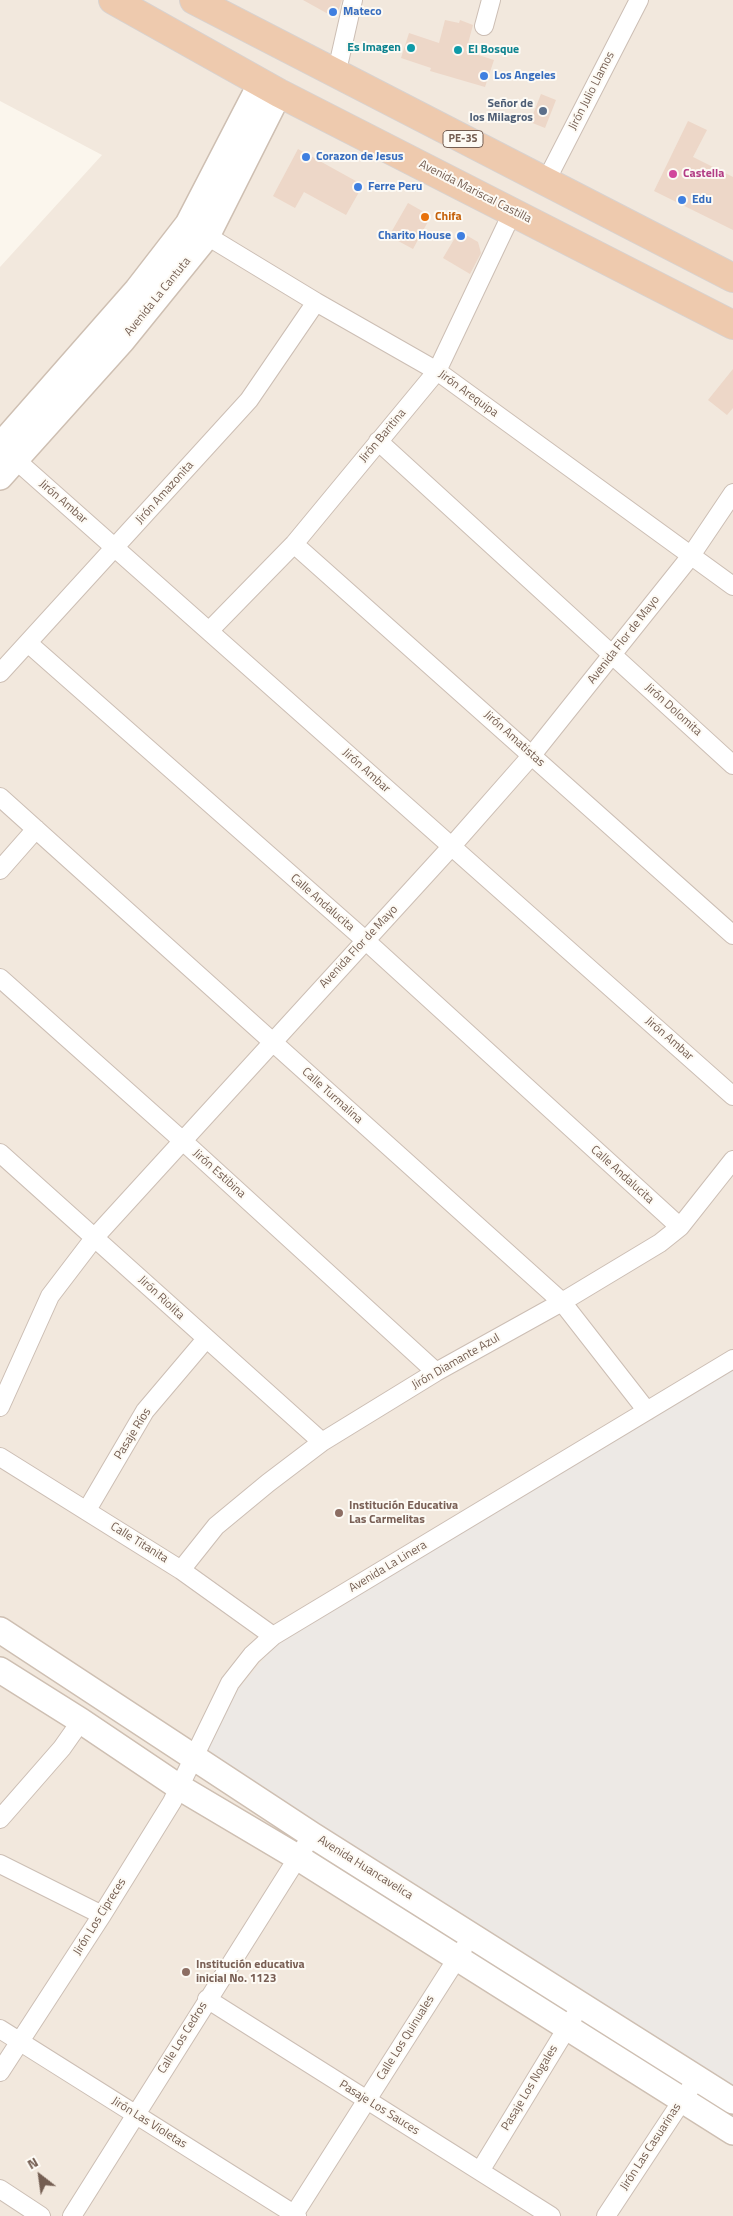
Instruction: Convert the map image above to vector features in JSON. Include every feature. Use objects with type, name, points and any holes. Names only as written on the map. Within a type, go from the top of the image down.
[{"type":"highway","name":"Avenida Mariscal Castilla","points":[[112,0],[270,88],[733,325]]},
{"type":"highway","name":"PE-3S","points":[[194,0],[336,75],[733,278]]},
{"type":"main road","name":"Avenida La Cantuta","points":[[4,457],[122,341],[197,230],[270,88]]},
{"type":"main road","name":"Avenida Huancavelica","points":[[0,1630],[192,1757],[733,2101]]},
{"type":"main road","points":[[0,1670],[81,1721],[179,1787],[298,1857],[456,1959],[567,2026],[733,2132]]},
{"type":"street","points":[[336,75],[353,0]]},
{"type":"street","points":[[484,26],[491,0]]},
{"type":"street","name":"Jirón Julio Llamos","points":[[546,181],[639,0]]},
{"type":"street","name":"Jirón Baritina","points":[[209,632],[294,544],[437,371],[513,211]]},
{"type":"street","name":"Jirón Arequipa","points":[[197,230],[316,302],[437,371],[733,586]]},
{"type":"street","name":"Jirón Amazonita","points":[[0,673],[249,400],[316,302]]},
{"type":"street","name":"Jirón Dolomita","points":[[378,441],[733,765]]},
{"type":"street","name":"Jirón Ambar","points":[[4,457],[116,547],[209,632],[733,1096]]},
{"type":"street","name":"Avenida Flor de Mayo","points":[[0,1407],[50,1296],[95,1237],[184,1142],[532,755],[690,556],[733,493]]},
{"type":"street","name":"Jirón Amatistas","points":[[294,544],[733,936]]},
{"type":"street","name":"Calle Andalucita","points":[[28,643],[365,940],[680,1227]]},
{"type":"street","name":"Calle Turmalina","points":[[0,797],[562,1302],[647,1411]]},
{"type":"street","points":[[0,870],[36,829]]},
{"type":"street","name":"Jirón Estibina","points":[[0,978],[184,1142],[436,1372]]},
{"type":"street","name":"Jirón Riolita","points":[[0,1153],[322,1442]]},
{"type":"street","name":"Jirón Diamante Azul","points":[[181,1570],[216,1526],[322,1442],[436,1372],[562,1302],[660,1243],[680,1227],[733,1160]]},
{"type":"street","name":"Pasaje Ríos","points":[[87,1510],[145,1411],[206,1339]]},
{"type":"street","name":"Avenida La Linera","points":[[192,1757],[230,1683],[252,1655],[273,1636],[733,1360]]},
{"type":"street","name":"Calle Titanita","points":[[0,1457],[181,1570],[273,1636]]},
{"type":"street","points":[[0,1819],[62,1748],[81,1721]]},
{"type":"street","name":"Jirón Los Cipreces","points":[[0,2072],[102,1915],[179,1787],[192,1757]]},
{"type":"street","name":"Calle Los Cedros","points":[[72,2216],[312,1834]]},
{"type":"street","points":[[0,1864],[102,1915]]},
{"type":"street","name":"Calle Los Quinuales","points":[[295,2215],[472,1936]]},
{"type":"street","name":"Pasaje Los Sauces","points":[[207,1999],[551,2216]]},
{"type":"street","name":"Pasaje Los Nogales","points":[[480,2171],[567,2026],[582,2005]]},
{"type":"street","name":"Jirón Las Violetas","points":[[0,2029],[295,2215]]},
{"type":"street","name":"Jirón Las Casuarinas","points":[[606,2216],[696,2078]]},
{"type":"street","points":[[0,2190],[41,2216]]},
{"type":"shaded area","points":[[0,0],[733,0],[733,2216],[0,2216],[0,267],[102,155],[0,101]]},
{"type":"shaded area","points":[[733,1367],[733,2097],[198,1754],[228,1701],[281,1638]]},
{"type":"building","points":[[303,0],[342,0],[337,15],[330,15]]},
{"type":"building","points":[[445,20],[459,23],[460,20],[473,25],[466,51],[494,60],[485,87],[430,71],[431,68],[401,58],[409,33],[439,43]]},
{"type":"building","name":"Señor de los Milagros","points":[[541,94],[556,100],[545,128],[530,122]]},
{"type":"building","points":[[688,121],[707,130],[693,157],[733,177],[733,230],[654,191]]},
{"type":"building","points":[[298,149],[363,185],[346,215],[304,192],[295,208],[273,196]]},
{"type":"building","points":[[408,203],[431,216],[413,249],[389,236]]},
{"type":"building","points":[[459,231],[478,242],[481,253],[470,274],[443,258]]},
{"type":"building","points":[[733,369],[733,408],[727,415],[708,400]]},
{"type":"place","name":"Mateco","points":[[333,12]]},
{"type":"place","name":"Es Imagen","points":[[411,48]]},
{"type":"place","name":"El Bosque","points":[[458,50]]},
{"type":"place","name":"Los Angeles","points":[[484,76]]},
{"type":"place","name":"Señor de los Milagros","points":[[543,111]]},
{"type":"place","name":"Corazon de Jesus","points":[[306,157]]},
{"type":"place","name":"Castella","points":[[673,174]]},
{"type":"place","name":"Ferre Peru","points":[[358,187]]},
{"type":"place","name":"Edu","points":[[682,200]]},
{"type":"place","name":"Chifa","points":[[425,217]]},
{"type":"place","name":"Charito House","points":[[461,236]]},
{"type":"place","name":"Institución Educativa Las Carmelitas","points":[[339,1513]]},
{"type":"place","name":"Institución educativa inicial No. 1123","points":[[186,1972]]}]
